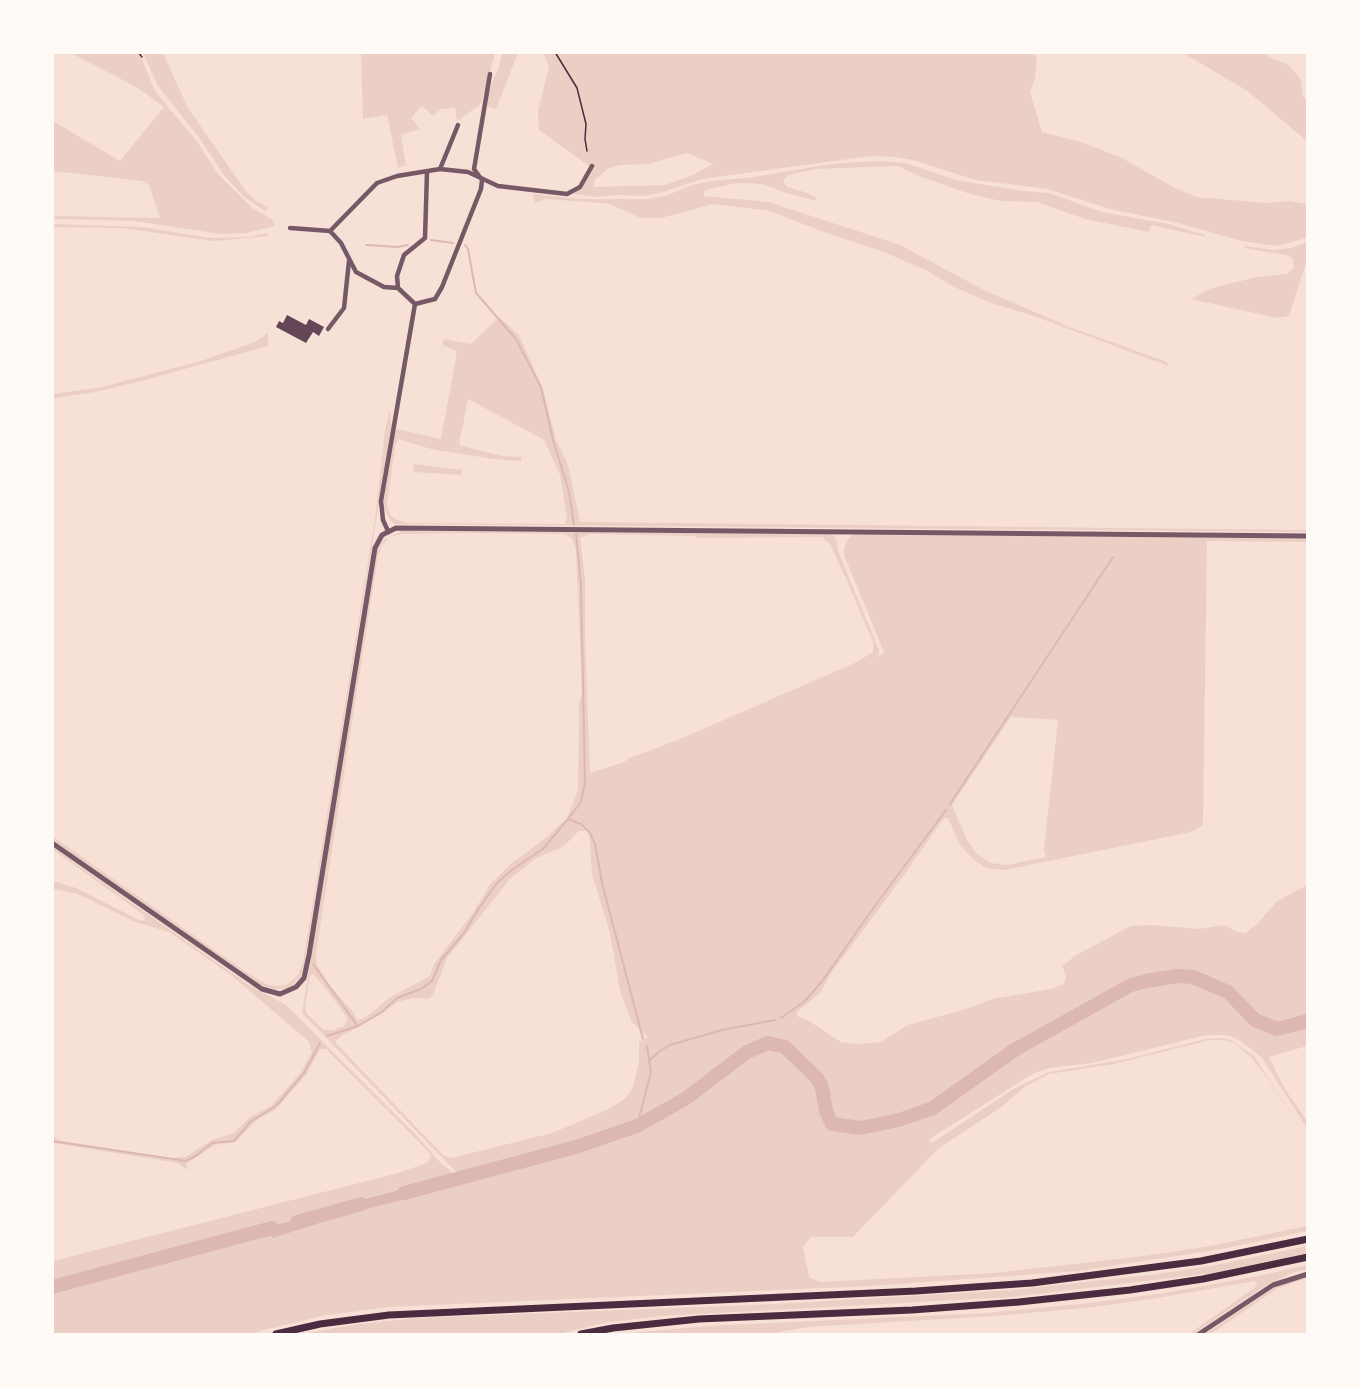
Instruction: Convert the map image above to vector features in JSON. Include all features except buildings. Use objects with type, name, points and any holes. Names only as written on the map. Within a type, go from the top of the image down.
[{"type":"highway","points":[[276,1335],[320,1324],[389,1315],[904,1292],[1032,1282],[1201,1261],[1308,1239]]},
{"type":"highway","points":[[581,1335],[633,1325],[699,1319],[912,1310],[1019,1302],[1140,1289],[1203,1279],[1308,1257]]},
{"type":"street","points":[[415,304],[435,299],[442,287],[481,189],[482,180],[474,169],[490,74]]},
{"type":"street","points":[[440,169],[458,124]]},
{"type":"street","points":[[330,231],[377,183],[397,176],[440,169],[468,172],[498,186],[567,194],[580,187],[592,166]]},
{"type":"street","points":[[398,288],[397,276],[404,255],[425,238],[427,172]]},
{"type":"street","points":[[290,228],[330,231],[341,243],[356,272],[384,287],[398,288],[415,304]]},
{"type":"street","points":[[328,329],[344,308],[349,261]]},
{"type":"street","points":[[388,531],[383,520],[381,501],[415,304]]},
{"type":"street","points":[[52,843],[262,989],[280,994],[296,987],[304,978],[309,955],[371,566],[379,539],[388,531],[396,528],[1308,536]]},
{"type":"street","points":[[1199,1335],[1273,1285],[1308,1274]]},
{"type":"path","points":[[138,52],[142,57]]},
{"type":"path","points":[[555,52],[577,88],[586,124],[587,152]]},
{"type":"shaded area","points":[[139,52],[155,91],[198,143],[218,174],[251,207],[273,220],[275,226],[246,233],[221,234],[134,221],[53,219],[53,217],[61,216],[160,218],[149,185],[142,181],[53,171],[53,121],[120,161],[164,107],[138,88],[71,53]]},
{"type":"shaded area","points":[[143,53],[163,53],[188,108],[245,190],[256,201],[268,207],[265,211],[244,197],[224,175],[200,139],[158,86]]},
{"type":"shaded area","points":[[361,53],[495,53],[481,104],[457,121],[455,108],[441,109],[433,116],[422,106],[411,118],[420,129],[401,135],[406,165],[398,168],[387,115],[363,119]]},
{"type":"shaded area","points":[[502,53],[518,53],[496,109],[487,106],[489,89],[499,67]]},
{"type":"shaded area","points":[[543,53],[1034,53],[1037,58],[1035,78],[1030,92],[1042,132],[1081,142],[1120,157],[1196,197],[1267,203],[1289,201],[1307,204],[1307,238],[1275,246],[1242,241],[1178,223],[1110,209],[1047,189],[975,180],[913,160],[895,157],[871,156],[702,179],[644,196],[596,197],[574,194],[573,190],[579,188],[589,166],[539,130],[538,112],[549,66]],"holes":[[[687,153],[713,164],[693,175],[665,185],[594,187],[594,181],[607,169],[620,165],[648,164]]]},
{"type":"shaded area","points":[[1183,53],[1266,53],[1269,57],[1289,65],[1301,80],[1303,96],[1307,101],[1307,141],[1246,90]]},
{"type":"shaded area","points":[[875,161],[906,163],[955,180],[1049,193],[1102,212],[1168,224],[1205,235],[1205,237],[1151,225],[1149,232],[1085,219],[1037,202],[1001,201],[970,194],[897,166],[816,169],[788,175],[783,181],[787,187],[808,193],[817,201],[763,184],[737,183],[709,189],[704,192],[704,196],[769,202],[900,245],[984,290],[1067,326],[1167,362],[1168,366],[1034,316],[988,302],[954,287],[926,270],[881,251],[770,211],[713,204],[661,218],[640,218],[610,204],[545,199],[535,203],[533,194],[580,199],[648,199],[711,181],[754,177],[831,164]]},
{"type":"shaded area","points":[[53,224],[142,227],[210,238],[248,237],[268,233],[268,236],[214,241],[122,228],[53,227]]},
{"type":"shaded area","points":[[1307,242],[1307,260],[1289,316],[1277,318],[1191,299],[1212,288],[1257,277],[1287,274],[1294,267],[1292,258],[1286,255],[1243,248],[1246,246],[1273,250],[1291,248]]},
{"type":"shaded area","points":[[499,317],[519,335],[543,389],[556,440],[568,465],[580,522],[1307,530],[1308,532],[395,524],[390,520],[383,506],[395,432],[397,429],[441,439],[457,351],[442,345],[444,339],[471,344]],"holes":[[[468,399],[544,440],[560,475],[567,519],[565,524],[407,523],[390,515],[387,504],[398,439],[431,449],[521,461],[522,457],[502,456],[459,445]]]},
{"type":"shaded area","points":[[268,333],[268,346],[145,380],[95,392],[53,398],[53,394],[102,387],[201,361],[255,342]]},
{"type":"shaded area","points":[[390,408],[391,428],[304,967],[301,976],[291,986],[274,989],[262,986],[174,926],[53,841],[52,836],[268,985],[288,984],[298,975],[303,963],[376,512],[385,430]]},
{"type":"shaded area","points":[[413,464],[462,470],[461,475],[414,472]]},
{"type":"shaded area","points":[[402,531],[829,534],[837,541],[838,551],[879,650],[878,657],[884,652],[844,555],[844,548],[852,535],[1307,538],[1307,542],[1207,541],[1203,825],[1191,832],[1005,870],[986,868],[973,859],[960,845],[948,818],[944,818],[832,972],[820,993],[797,1012],[797,1016],[809,1021],[841,1042],[856,1044],[881,1042],[908,1025],[992,999],[1051,989],[1064,984],[1066,976],[1062,966],[1076,955],[1131,926],[1152,925],[1199,929],[1224,925],[1237,932],[1245,933],[1257,924],[1276,902],[1307,885],[1307,1046],[1269,1057],[1285,1089],[1307,1121],[1307,1128],[1262,1058],[1235,1038],[1224,1035],[1207,1035],[1092,1063],[1050,1068],[1034,1073],[928,1140],[932,1143],[1015,1088],[1049,1072],[1127,1059],[1206,1039],[1219,1038],[1231,1040],[1254,1056],[1307,1138],[1250,1056],[1234,1043],[1223,1040],[1210,1040],[1114,1064],[1049,1074],[1026,1086],[1000,1108],[939,1148],[853,1237],[811,1237],[803,1247],[809,1277],[820,1282],[994,1273],[1144,1256],[1210,1246],[1307,1226],[1307,1231],[1222,1249],[1078,1271],[871,1286],[389,1307],[322,1316],[248,1334],[53,1334],[53,1261],[398,1173],[427,1163],[431,1157],[428,1151],[326,1049],[320,1049],[306,1075],[275,1110],[258,1119],[235,1142],[215,1145],[187,1163],[187,1170],[178,1163],[53,1143],[53,1136],[61,1141],[171,1158],[185,1157],[212,1140],[234,1133],[250,1117],[271,1106],[300,1073],[312,1052],[309,1042],[231,975],[169,932],[135,922],[78,894],[53,889],[53,881],[76,888],[141,921],[145,920],[144,915],[53,850],[52,847],[249,985],[286,1005],[419,1138],[438,1160],[456,1176],[459,1175],[302,1013],[377,551],[389,537],[378,556],[316,953],[317,965],[330,986],[354,1013],[357,1021],[369,1015],[389,998],[430,976],[434,964],[473,913],[491,883],[567,818],[578,790],[579,704],[582,692],[576,550],[572,539],[565,534],[401,534],[390,537]],"holes":[[[590,534],[694,536],[698,538],[822,537],[830,544],[847,581],[873,642],[873,652],[857,662],[675,741],[590,773],[585,579],[580,538]],[[1011,717],[1058,720],[1044,849],[1046,857],[1007,865],[991,863],[975,852],[967,840],[952,805]],[[579,831],[589,831],[592,874],[610,933],[620,991],[632,1022],[648,1037],[639,1042],[639,1061],[633,1087],[626,1098],[609,1109],[552,1133],[451,1158],[443,1155],[335,1042],[397,1002],[413,998],[429,999],[433,995],[447,958],[510,879],[536,858],[563,847]],[[310,975],[314,975],[348,1019],[344,1026],[324,1030],[307,1014],[305,1008]],[[419,1185],[421,1195],[343,1214],[343,1203]]]},
{"type":"shaded area","points":[[419,1185],[422,1195],[342,1215],[343,1204]]},
{"type":"shaded area","points":[[311,1216],[316,1224],[273,1238],[271,1236],[263,1238],[255,1230]]},
{"type":"shaded area","points":[[1307,1246],[1307,1253],[1212,1273],[1013,1297],[661,1316],[604,1323],[559,1334],[300,1334],[352,1325],[416,1318],[776,1304],[1013,1290],[1211,1266]]},
{"type":"shaded area","points":[[1307,1265],[1307,1269],[1268,1284],[1193,1334],[1189,1334],[1257,1286],[1255,1281],[1086,1308],[993,1316],[808,1327],[768,1334],[620,1334],[706,1326],[986,1313],[1080,1304],[1165,1293]]},
{"type":"shaded area","points":[[1307,1276],[1307,1278],[1278,1288],[1211,1334],[1205,1334],[1275,1287]]},
{"type":"waterway","points":[[431,240],[453,243]]},
{"type":"waterway","points":[[366,245],[398,247],[408,245]]},
{"type":"waterway","points":[[465,245],[468,249],[476,293],[516,339],[541,387],[553,440],[569,492],[574,525]]},
{"type":"waterway","points":[[576,534],[581,585],[585,783],[581,802],[568,819],[581,824],[590,833],[595,844],[602,883],[643,1039]]},
{"type":"waterway","points":[[950,804],[1113,557]]},
{"type":"waterway","points":[[781,1018],[805,1001],[823,980],[946,810]]},
{"type":"waterway","points":[[327,1036],[358,1026],[382,1012],[397,998],[421,989],[432,981],[441,960],[464,933],[497,883],[543,849],[568,819]]},
{"type":"waterway","points":[[313,964],[357,1025]]},
{"type":"waterway","points":[[404,1193],[576,1147],[637,1126],[685,1099],[747,1052],[768,1043],[785,1047],[817,1078],[822,1087],[826,1111],[832,1124],[860,1128],[899,1120],[933,1108],[1016,1049],[1131,985],[1146,981],[1177,976],[1193,977],[1228,992],[1255,1020],[1277,1029],[1308,1021]]},
{"type":"waterway","points":[[649,1061],[670,1045],[722,1030],[775,1020]]},
{"type":"waterway","points":[[52,1141],[186,1161],[212,1143],[234,1141],[250,1122],[277,1105],[304,1073],[320,1043]]},
{"type":"waterway","points":[[637,1126],[651,1072],[647,1046]]},
{"type":"waterway","points":[[297,1222],[362,1204]]},
{"type":"waterway","points":[[52,1287],[272,1228]]}]
